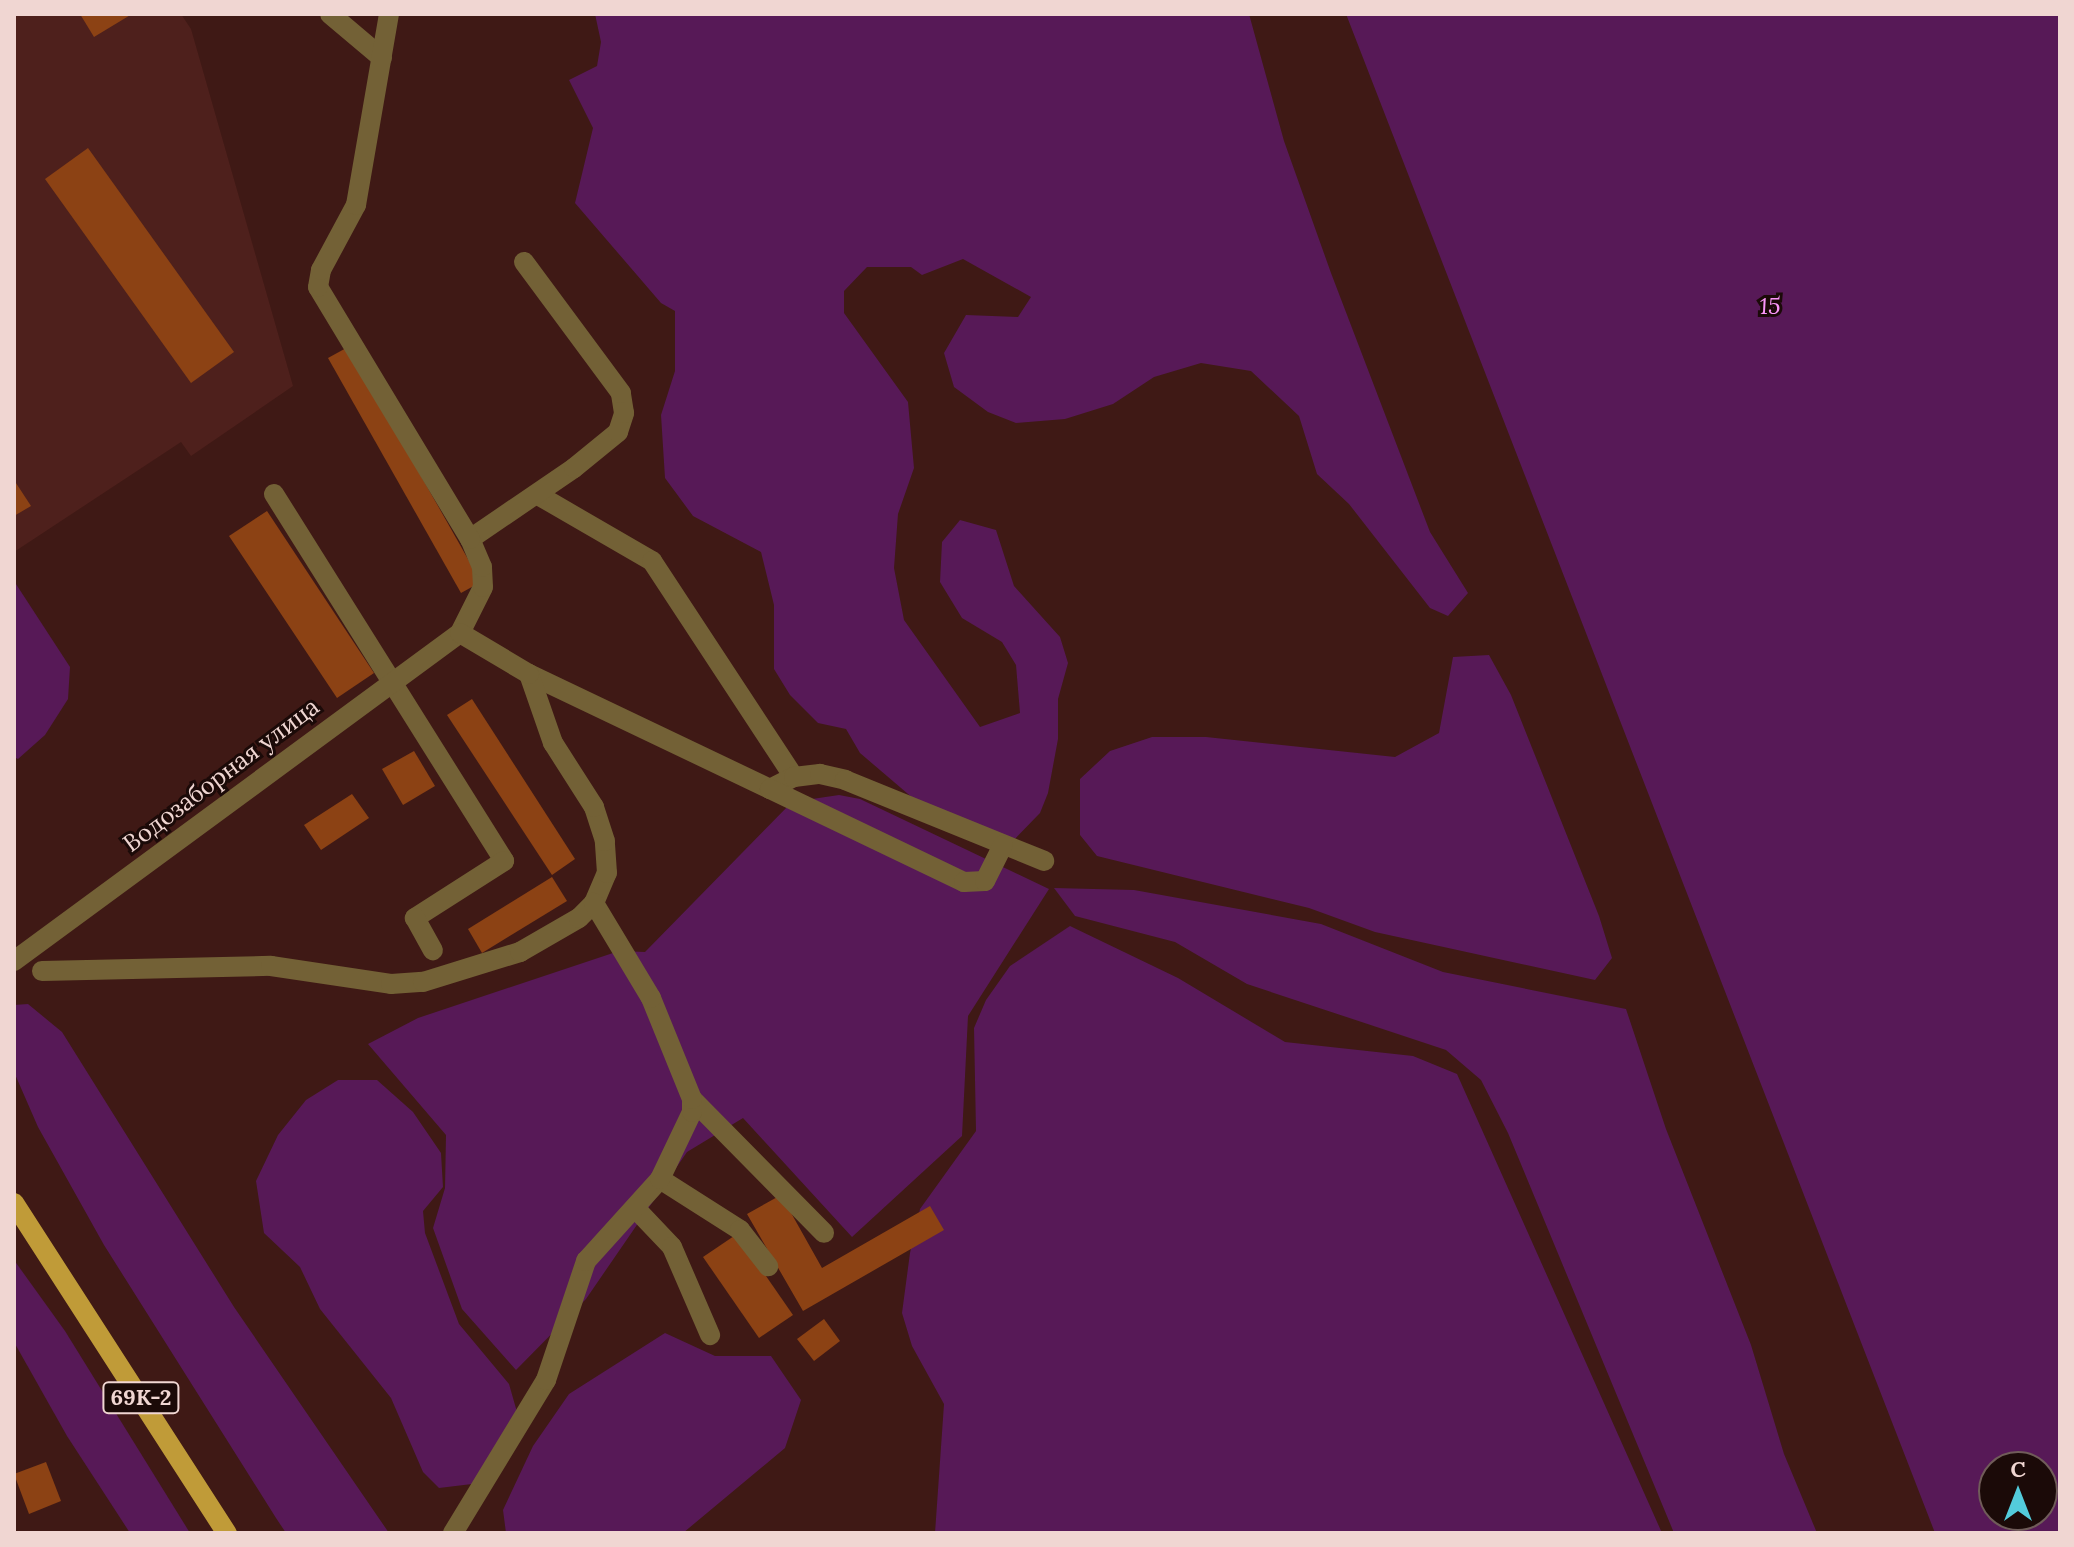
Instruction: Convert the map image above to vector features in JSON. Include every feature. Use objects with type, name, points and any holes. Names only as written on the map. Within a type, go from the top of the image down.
[{"type":"main road","name":"69К-2","points":[[14,1203],[227,1533]]},
{"type":"street","points":[[330,14],[382,58]]},
{"type":"street","points":[[389,14],[356,205],[321,270],[318,287],[470,539],[482,567],[483,587],[460,633],[529,674],[964,882],[978,884],[990,877],[1003,845]]},
{"type":"street","points":[[470,539],[538,495],[618,432],[624,413],[621,393],[524,262]]},
{"type":"street","points":[[274,494],[395,679],[504,861],[415,918],[433,950]]},
{"type":"street","points":[[538,495],[652,561],[794,777]]},
{"type":"street","name":"Водозаборная улица","points":[[14,961],[460,633]]},
{"type":"street","points":[[42,971],[271,966],[391,984],[423,982],[520,952],[561,933],[594,903],[607,873],[605,841],[594,807],[553,743],[529,674]]},
{"type":"street","points":[[770,789],[794,777],[820,774],[845,780],[1044,861]]},
{"type":"street","points":[[594,903],[651,998],[692,1099],[824,1233]]},
{"type":"street","points":[[453,1533],[546,1380],[586,1261],[660,1179],[689,1124],[692,1099]]},
{"type":"street","points":[[660,1179],[696,1198],[740,1230],[768,1266]]},
{"type":"street","points":[[636,1209],[672,1247],[710,1335]]},
{"type":"shaded area","points":[[14,14],[181,14],[191,29],[293,386],[191,456],[181,442],[14,552]]},
{"type":"green space","points":[[595,14],[1249,14],[1284,141],[1331,273],[1430,532],[1468,593],[1448,616],[1430,608],[1349,504],[1317,474],[1299,416],[1251,371],[1201,363],[1154,377],[1113,404],[1065,419],[1016,423],[988,412],[954,387],[944,353],[966,315],[1018,317],[1031,297],[963,259],[922,275],[911,267],[867,267],[844,291],[844,313],[908,402],[914,468],[898,514],[894,568],[904,620],[980,727],[1020,713],[1016,665],[1002,642],[962,618],[940,582],[942,542],[960,520],[996,530],[1014,586],[1060,637],[1068,663],[1058,699],[1058,739],[1048,793],[1040,813],[1011,843],[935,817],[860,753],[846,729],[818,723],[790,695],[774,669],[774,605],[761,552],[693,516],[665,478],[661,415],[675,371],[675,311],[661,303],[575,203],[593,128],[569,80],[597,66],[601,42]]},
{"type":"green space","name":"15","points":[[1346,14],[2060,14],[2060,1533],[1935,1533]]},
{"type":"green space","points":[[14,581],[70,667],[68,699],[45,735],[18,759],[14,757]]},
{"type":"green space","points":[[1489,655],[1511,695],[1599,916],[1612,958],[1595,980],[1375,932],[1309,908],[1097,856],[1080,835],[1080,779],[1110,751],[1152,737],[1206,737],[1395,757],[1439,733],[1453,657]]},
{"type":"green space","points":[[839,795],[860,799],[1049,889],[968,1016],[962,1136],[852,1237],[743,1118],[687,1152],[586,1299],[516,1370],[462,1309],[433,1228],[445,1188],[446,1135],[368,1044],[418,1018],[619,951],[645,952],[792,802]]},
{"type":"green space","points":[[1054,888],[1134,890],[1321,924],[1443,972],[1626,1009],[1666,1129],[1751,1345],[1784,1454],[1817,1533],[1674,1533],[1508,1133],[1481,1080],[1446,1050],[1247,984],[1175,942],[1075,916]]},
{"type":"green space","points":[[1070,926],[1178,978],[1285,1042],[1413,1056],[1457,1074],[1662,1533],[935,1533],[944,1404],[912,1346],[902,1313],[910,1253],[920,1209],[976,1131],[974,1028],[986,1000],[1010,966]]},
{"type":"green space","points":[[28,1004],[62,1032],[234,1307],[389,1533],[286,1533],[104,1245],[38,1127],[14,1072],[14,1005]]},
{"type":"green space","points":[[338,1080],[377,1080],[413,1112],[441,1153],[443,1187],[423,1211],[425,1233],[459,1324],[509,1384],[521,1426],[472,1484],[439,1488],[423,1472],[391,1398],[320,1309],[300,1267],[264,1233],[256,1181],[278,1135],[306,1100]]},
{"type":"green space","points":[[14,1260],[65,1331],[190,1533],[130,1533],[67,1436],[14,1342]]},
{"type":"green space","points":[[665,1333],[715,1356],[771,1356],[801,1400],[785,1448],[683,1533],[506,1533],[503,1510],[533,1446],[569,1394]]},
{"type":"building","points":[[80,14],[132,14],[94,37]]},
{"type":"building","points":[[88,148],[234,352],[191,383],[45,179]]},
{"type":"building","points":[[348,347],[481,582],[461,593],[328,358]]},
{"type":"building","points":[[14,480],[31,506],[14,516]]},
{"type":"building","points":[[267,511],[374,673],[337,698],[229,536]]},
{"type":"building","points":[[472,699],[575,859],[552,875],[447,715]]},
{"type":"building","points":[[414,751],[435,786],[403,805],[382,769]]},
{"type":"building","points":[[352,794],[369,818],[321,850],[304,825]]},
{"type":"building","points":[[552,877],[567,901],[482,953],[468,929]]},
{"type":"building","points":[[781,1195],[822,1268],[930,1206],[944,1230],[803,1311],[747,1214]]},
{"type":"building","points":[[737,1234],[793,1315],[759,1338],[703,1257]]},
{"type":"building","points":[[824,1319],[840,1341],[814,1361],[797,1339]]},
{"type":"building","points":[[46,1462],[61,1501],[29,1514],[14,1474]]}]
